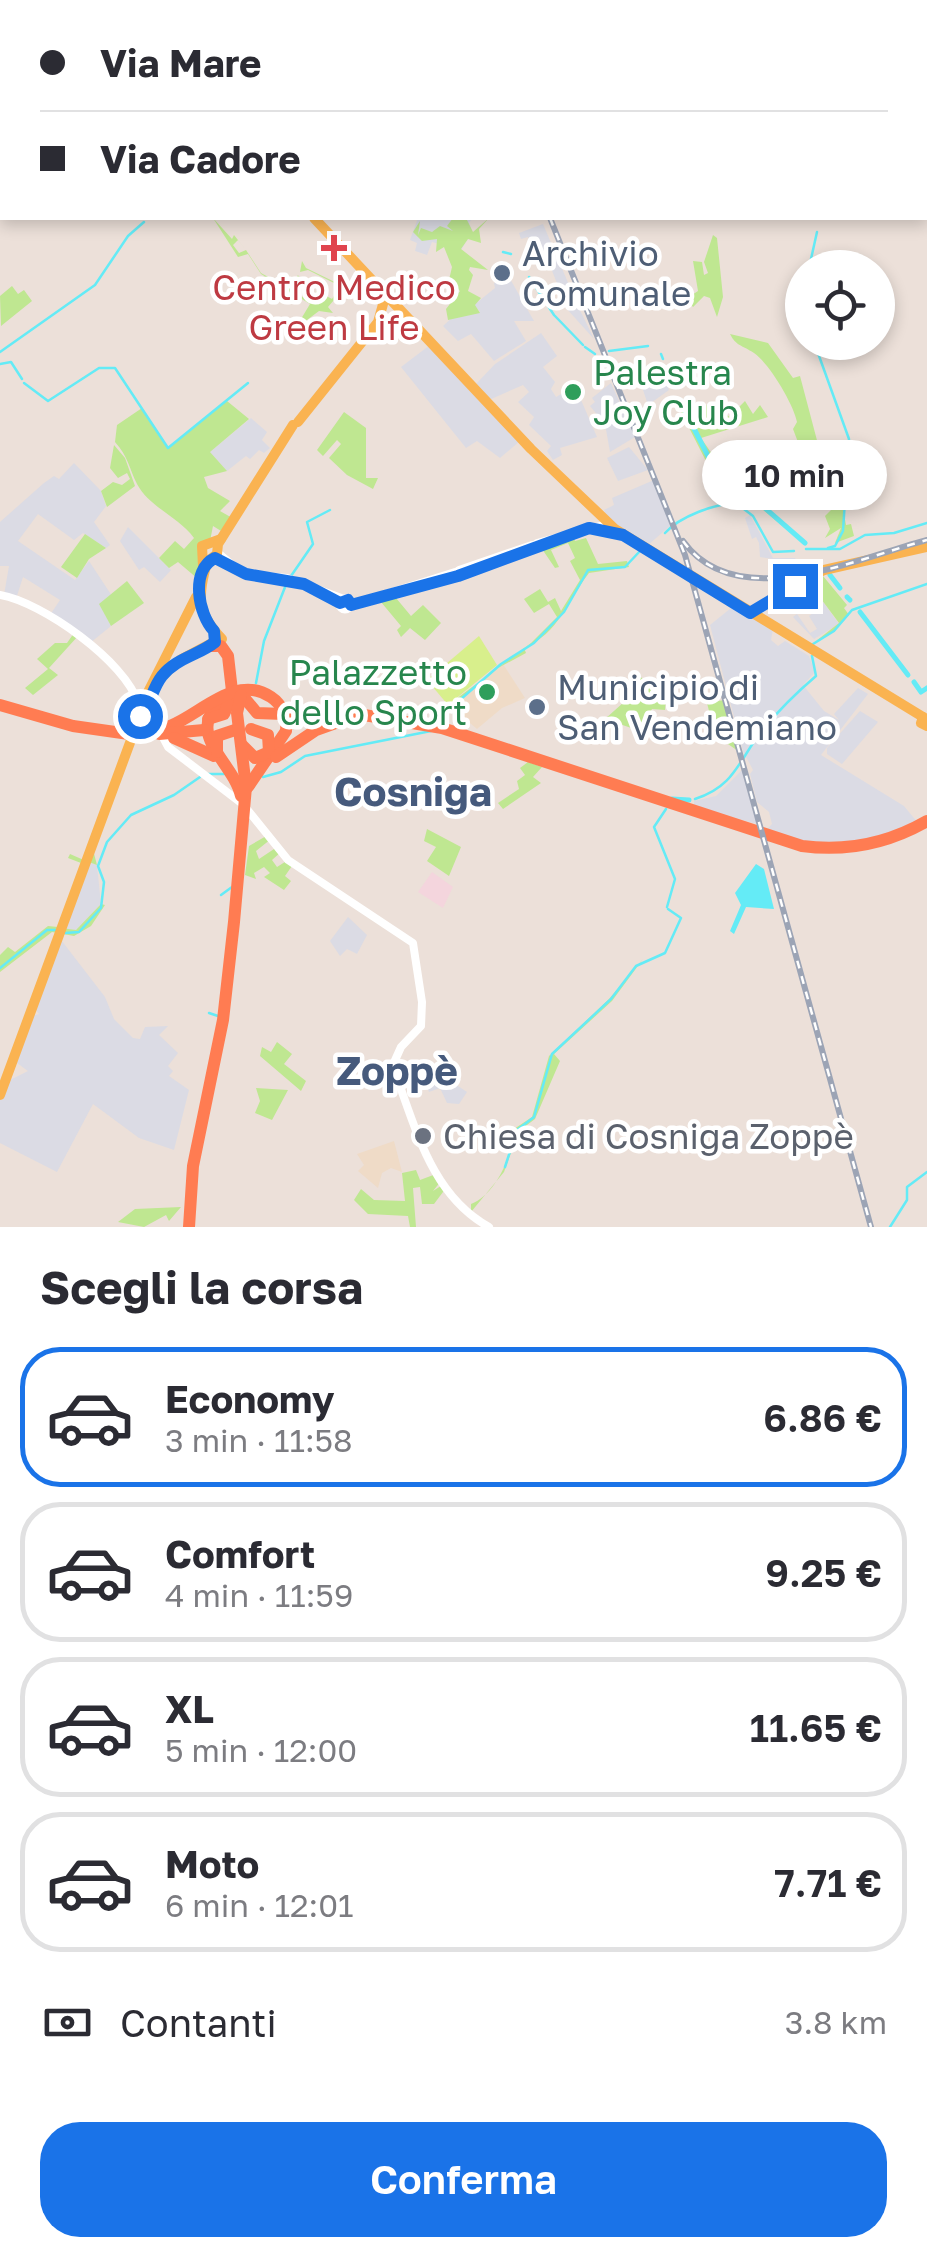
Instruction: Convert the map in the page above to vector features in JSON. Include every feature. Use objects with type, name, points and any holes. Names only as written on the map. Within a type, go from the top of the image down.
[{"type":"highway","points":[[187,1227],[194,1148],[225,998],[243,803],[236,672],[221,641]]},
{"type":"highway","points":[[221,641],[238,694],[257,713],[316,730]]},
{"type":"highway","points":[[206,728],[231,692],[264,693],[282,709],[285,720]]},
{"type":"highway","points":[[206,728],[218,702],[236,694],[258,699],[285,720]]},
{"type":"highway","points":[[185,740],[224,714],[238,694]]},
{"type":"highway","points":[[0,703],[206,728],[364,717],[434,728],[817,852],[848,852],[889,844],[927,824]]},
{"type":"highway","points":[[242,775],[316,730],[334,722],[364,717]]},
{"type":"highway","points":[[143,721],[184,720],[206,728],[242,775]]},
{"type":"highway","points":[[241,832],[242,775],[285,720]]},
{"type":"highway","points":[[143,721],[212,754],[242,775]]},
{"type":"main road","points":[[317,220],[603,524],[734,603],[757,610],[814,652],[922,719]]},
{"type":"main road","points":[[0,1095],[60,930],[213,551],[296,423],[376,324],[388,297]]},
{"type":"main road","points":[[213,551],[246,574],[290,579],[346,601],[458,572],[603,524]]},
{"type":"main road","points":[[757,610],[822,571],[927,547]]},
{"type":"main road","points":[[143,721],[165,672],[190,654],[221,641],[204,619],[198,600],[213,551]]},
{"type":"main road","points":[[0,594],[20,600],[102,654],[143,721],[168,747],[243,803],[288,860],[409,938],[421,1026],[401,1047],[393,1069],[416,1135],[457,1205],[490,1227]]},
{"type":"main road","points":[[185,623],[195,616],[204,619]]},
{"type":"main road","points":[[178,639],[179,652],[190,654]]},
{"type":"shaded area","points":[[417,220],[472,220],[472,232],[461,250],[432,242],[427,255],[415,251],[417,243],[410,240]]},
{"type":"shaded area","points":[[543,224],[594,339],[567,309],[551,268],[540,270],[528,237],[521,239],[519,233]]},
{"type":"shaded area","points":[[509,277],[534,321],[514,321],[526,341],[494,361],[471,334],[458,341],[443,326],[455,315],[480,312],[474,305],[495,288],[494,283]]},
{"type":"shaded area","points":[[541,333],[557,356],[543,367],[555,382],[551,389],[556,397],[575,386],[597,437],[560,448],[562,455],[553,460],[547,451],[551,446],[529,425],[534,417],[518,402],[529,392],[523,385],[489,400],[476,384],[495,364]]},
{"type":"shaded area","points":[[430,345],[520,441],[500,458],[477,441],[466,448],[401,367]]},
{"type":"shaded area","points":[[658,362],[669,390],[648,405],[636,369]]},
{"type":"shaded area","points":[[611,383],[635,437],[610,452],[605,424],[590,406],[595,402],[592,398]]},
{"type":"shaded area","points":[[251,418],[267,432],[262,440],[270,448],[264,453],[259,450],[250,459],[246,456],[227,471],[210,452]]},
{"type":"shaded area","points":[[629,447],[648,470],[618,481],[607,458]]},
{"type":"shaded area","points":[[74,463],[101,491],[106,506],[94,522],[110,545],[106,548],[83,533],[74,540],[38,514],[18,541],[75,580],[89,561],[112,596],[100,604],[111,626],[90,643],[50,615],[60,600],[23,577],[16,599],[4,595],[9,566],[0,566],[0,522],[44,483],[54,476],[59,479]]},
{"type":"shaded area","points":[[654,480],[672,524],[647,546],[609,521],[604,510],[614,505],[612,498]]},
{"type":"shaded area","points":[[750,515],[773,558],[795,558],[800,568],[774,578],[772,559],[760,557],[759,543],[756,537],[752,539],[745,518]]},
{"type":"shaded area","points":[[128,527],[171,570],[160,582],[144,567],[139,570],[120,541]]},
{"type":"shaded area","points":[[818,595],[839,624],[814,639],[793,617],[797,614],[810,633],[817,629],[809,616],[820,608],[809,612],[803,603]]},
{"type":"shaded area","points":[[736,604],[773,629],[771,640],[778,646],[785,641],[809,656],[815,672],[803,685],[824,711],[839,720],[834,714],[858,688],[868,694],[821,755],[904,806],[918,823],[896,833],[841,843],[803,841],[766,830],[772,824],[769,812],[757,802],[750,774],[753,770],[743,751],[710,625]]},
{"type":"shaded area","points":[[503,664],[525,698],[502,708],[477,729],[451,707]]},
{"type":"shaded area","points":[[860,711],[878,722],[842,764],[827,754],[827,748]]},
{"type":"shaded area","points":[[742,770],[757,824],[694,807],[694,801],[716,796]]},
{"type":"shaded area","points":[[86,861],[97,865],[101,904],[76,930],[61,929]]},
{"type":"shaded area","points":[[432,872],[453,887],[443,908],[418,892]]},
{"type":"shaded area","points":[[348,917],[367,935],[357,954],[347,949],[340,956],[330,941]]},
{"type":"shaded area","points":[[58,936],[105,997],[114,1019],[133,1038],[140,1039],[145,1027],[168,1026],[159,1035],[178,1053],[168,1066],[173,1071],[169,1076],[189,1090],[174,1150],[139,1138],[93,1104],[57,1172],[0,1143],[0,1095],[4,1083],[28,1071],[13,1060],[32,1016],[39,1014],[35,1009]]},
{"type":"shaded area","points":[[451,1064],[446,1078],[467,1092],[459,1104],[447,1103],[440,1088],[429,1092],[423,1075]]},
{"type":"shaded area","points":[[394,1141],[402,1172],[391,1168],[382,1173],[378,1188],[358,1171],[364,1165],[357,1154]]},
{"type":"green space","points":[[214,220],[232,239],[234,235],[238,240],[233,245],[239,253],[246,250],[261,273],[290,289],[298,275],[303,285],[297,293],[310,302],[317,291],[332,299],[340,286],[308,270],[300,272],[302,261],[306,268],[345,287],[328,307],[333,313],[319,311],[295,329],[310,304],[261,274],[248,254],[238,257]]},
{"type":"green space","points":[[452,220],[467,220],[473,232],[487,220],[479,229],[481,243],[468,239],[461,249],[488,270],[469,270],[473,275],[468,291],[481,298],[475,305],[480,313],[448,320],[446,309],[460,291],[449,280],[452,267],[444,247],[436,252],[437,239],[422,241],[413,232],[420,221],[418,235],[421,228],[432,232],[440,226],[453,231],[447,226]]},
{"type":"green space","points":[[713,235],[717,238],[723,297],[717,317],[710,298],[704,296],[693,307],[686,299],[698,291],[693,261],[702,262],[704,275],[708,273],[704,262]]},
{"type":"green space","points":[[12,286],[18,294],[24,290],[32,301],[1,326],[0,296]]},
{"type":"green space","points":[[730,334],[768,343],[793,378],[800,376],[828,482],[839,487],[846,525],[851,524],[854,536],[835,543],[841,528],[825,538],[830,529],[825,516],[833,508],[819,485],[815,487],[793,429],[797,422],[791,405],[767,366]]},
{"type":"green space","points":[[227,401],[249,419],[210,452],[227,471],[204,477],[208,488],[230,501],[220,511],[234,519],[226,534],[213,526],[210,541],[205,542],[198,579],[178,562],[169,568],[159,558],[175,541],[184,549],[194,538],[142,492],[115,442],[117,425],[142,408],[168,448]]},
{"type":"green space","points":[[745,401],[753,414],[760,405],[768,417],[701,438],[719,464],[804,544],[707,463],[681,412],[695,404],[698,410],[713,402],[734,421],[741,414],[735,411]]},
{"type":"green space","points":[[344,412],[366,428],[366,478],[378,478],[373,489],[347,475],[329,458],[341,444],[337,440],[323,456],[317,450]]},
{"type":"green space","points":[[114,445],[125,458],[135,486],[107,507],[101,491],[113,482],[122,485],[130,479],[127,473],[118,478],[110,468]]},
{"type":"green space","points":[[572,533],[575,541],[586,538],[598,564],[627,561],[629,567],[589,573],[554,625],[546,634],[525,647],[557,617],[549,604],[534,613],[524,599],[540,589],[548,602],[555,598],[561,611],[580,580],[570,561],[575,558],[568,543],[551,550],[559,567],[555,568],[540,546]]},
{"type":"green space","points":[[85,534],[106,548],[89,559],[77,578],[61,567]]},
{"type":"green space","points":[[823,576],[847,605],[844,608],[849,615],[833,632],[816,641],[839,623],[807,580]]},
{"type":"green space","points":[[127,581],[144,603],[111,626],[99,604]]},
{"type":"green space","points":[[391,592],[411,616],[423,605],[441,623],[425,640],[410,628],[401,637],[397,630],[401,626],[376,596]]},
{"type":"green space","points":[[74,633],[78,636],[49,668],[58,675],[33,695],[25,688],[48,669],[37,659],[55,643],[67,643]]},
{"type":"green space","points":[[479,636],[497,665],[448,705],[427,680]]},
{"type":"green space","points":[[524,648],[526,653],[498,668],[451,707],[448,705]]},
{"type":"green space","points":[[638,675],[666,697],[665,710],[652,709],[640,731],[605,719],[633,694]]},
{"type":"green space","points":[[724,700],[738,751],[715,735],[707,703]]},
{"type":"green space","points":[[528,762],[542,767],[533,777],[541,783],[503,809],[498,803],[519,789],[517,781],[525,775],[520,768]]},
{"type":"green space","points":[[427,829],[461,847],[449,876],[427,861],[436,847],[424,841]]},
{"type":"green space","points":[[268,835],[271,839],[256,851],[259,859],[277,847],[281,852],[272,860],[277,867],[288,860],[294,863],[285,876],[291,881],[284,890],[264,877],[270,873],[264,867],[254,873],[256,879],[245,875],[249,846]]},
{"type":"green space","points":[[92,846],[97,865],[86,861]]},
{"type":"green space","points":[[70,854],[86,861],[61,928],[76,930],[101,904],[105,905],[91,926],[74,936],[52,932],[0,972],[0,955],[8,947],[15,952],[48,926],[58,927],[81,863],[68,858]]},
{"type":"green space","points":[[643,959],[612,1001],[554,1054],[560,1061],[535,1119],[519,1131],[504,1172],[496,1182],[507,1161],[514,1129],[532,1117],[549,1056],[609,999]]},
{"type":"green space","points":[[277,1042],[292,1054],[284,1064],[306,1081],[301,1091],[260,1056],[262,1047],[271,1052]]},
{"type":"green space","points":[[256,1088],[288,1090],[272,1120],[255,1113],[260,1101]]},
{"type":"green space","points":[[416,1170],[420,1180],[436,1174],[441,1181],[433,1191],[444,1184],[446,1188],[434,1204],[422,1204],[420,1187],[413,1188],[416,1227],[410,1227],[408,1216],[368,1214],[354,1200],[361,1189],[374,1200],[405,1201],[402,1173]]},
{"type":"green space","points":[[181,1207],[169,1221],[166,1215],[144,1227],[118,1222],[135,1209]]},
{"type":"water","points":[[756,864],[764,869],[774,909],[746,907],[734,934],[730,931],[741,905],[735,893]]},
{"type":"waterway","points":[[0,352],[95,285],[128,236],[144,222]]},
{"type":"waterway","points":[[813,250],[817,232]]},
{"type":"waterway","points":[[503,252],[511,254]]},
{"type":"waterway","points":[[529,277],[554,315]]},
{"type":"waterway","points":[[555,316],[583,345]]},
{"type":"waterway","points":[[609,351],[648,346]]},
{"type":"waterway","points":[[585,347],[595,354]]},
{"type":"waterway","points":[[661,354],[663,359]]},
{"type":"waterway","points":[[820,360],[849,439],[843,531],[835,546],[828,548]]},
{"type":"waterway","points":[[0,364],[11,362],[22,379]]},
{"type":"waterway","points":[[24,383],[48,401],[99,368],[115,368],[168,448],[248,383]]},
{"type":"waterway","points":[[685,411],[710,460],[805,543]]},
{"type":"waterway","points":[[665,533],[698,512],[736,503],[753,516],[773,552],[794,551]]},
{"type":"waterway","points":[[291,576],[313,544],[307,522],[330,510]]},
{"type":"waterway","points":[[806,549],[840,549],[865,535],[894,533],[927,523]]},
{"type":"waterway","points":[[437,720],[501,664],[534,643],[564,612],[588,570],[625,567],[640,551]]},
{"type":"waterway","points":[[830,575],[840,588]]},
{"type":"waterway","points":[[256,683],[264,641],[287,582]]},
{"type":"waterway","points":[[813,644],[834,631],[852,610],[927,584]]},
{"type":"waterway","points":[[847,597],[850,600]]},
{"type":"waterway","points":[[860,612],[908,675]]},
{"type":"waterway","points":[[695,799],[718,788],[734,773],[766,725],[816,676],[812,656]]},
{"type":"waterway","points":[[914,682],[921,692],[927,688]]},
{"type":"waterway","points":[[263,777],[281,772],[305,756],[431,731]]},
{"type":"waterway","points":[[207,774],[224,774]]},
{"type":"waterway","points":[[65,933],[79,932],[101,908],[104,882],[98,866],[107,842],[131,815],[174,795],[200,777]]},
{"type":"waterway","points":[[672,799],[689,800]]},
{"type":"waterway","points":[[666,809],[654,827],[675,879],[667,907]]},
{"type":"waterway","points":[[221,895],[232,887]]},
{"type":"waterway","points":[[505,1167],[517,1130],[534,1117],[552,1054],[611,999],[636,966],[665,953],[681,918],[668,909]]},
{"type":"waterway","points":[[0,968],[47,930],[58,930]]},
{"type":"waterway","points":[[209,1013],[218,1016]]},
{"type":"waterway","points":[[890,1227],[907,1200],[907,1187],[927,1172]]},
{"type":"railway","points":[[551,220],[685,555],[871,1227]]},
{"type":"railway","points":[[683,541],[706,563],[733,575],[765,578],[832,568],[927,540]]},
{"type":"place","name":"Centro Medico Green Life","points":[[334,248]]},
{"type":"place","name":"Archivio Comunale","points":[[502,273]]},
{"type":"place","name":"Palestra Joy Club","points":[[573,392]]},
{"type":"place","name":"Palazzetto dello Sport","points":[[487,692]]},
{"type":"place","name":"Municipio di San Vendemiano","points":[[537,707]]},
{"type":"place","name":"Chiesa di Cosniga Zoppè","points":[[423,1136]]},
{"type":"district","name":"Cosniga","points":[[413,791]]},
{"type":"district","name":"Zoppè","points":[[397,1070]]},
{"type":"route","points":[[140,716],[149,708],[151,694],[165,672],[184,657],[215,642],[214,631],[198,602],[209,559],[220,558],[246,574],[292,580],[336,597],[340,603],[348,600],[351,605],[452,574],[458,576],[464,570],[589,528],[623,535],[750,613],[795,586]]}]
